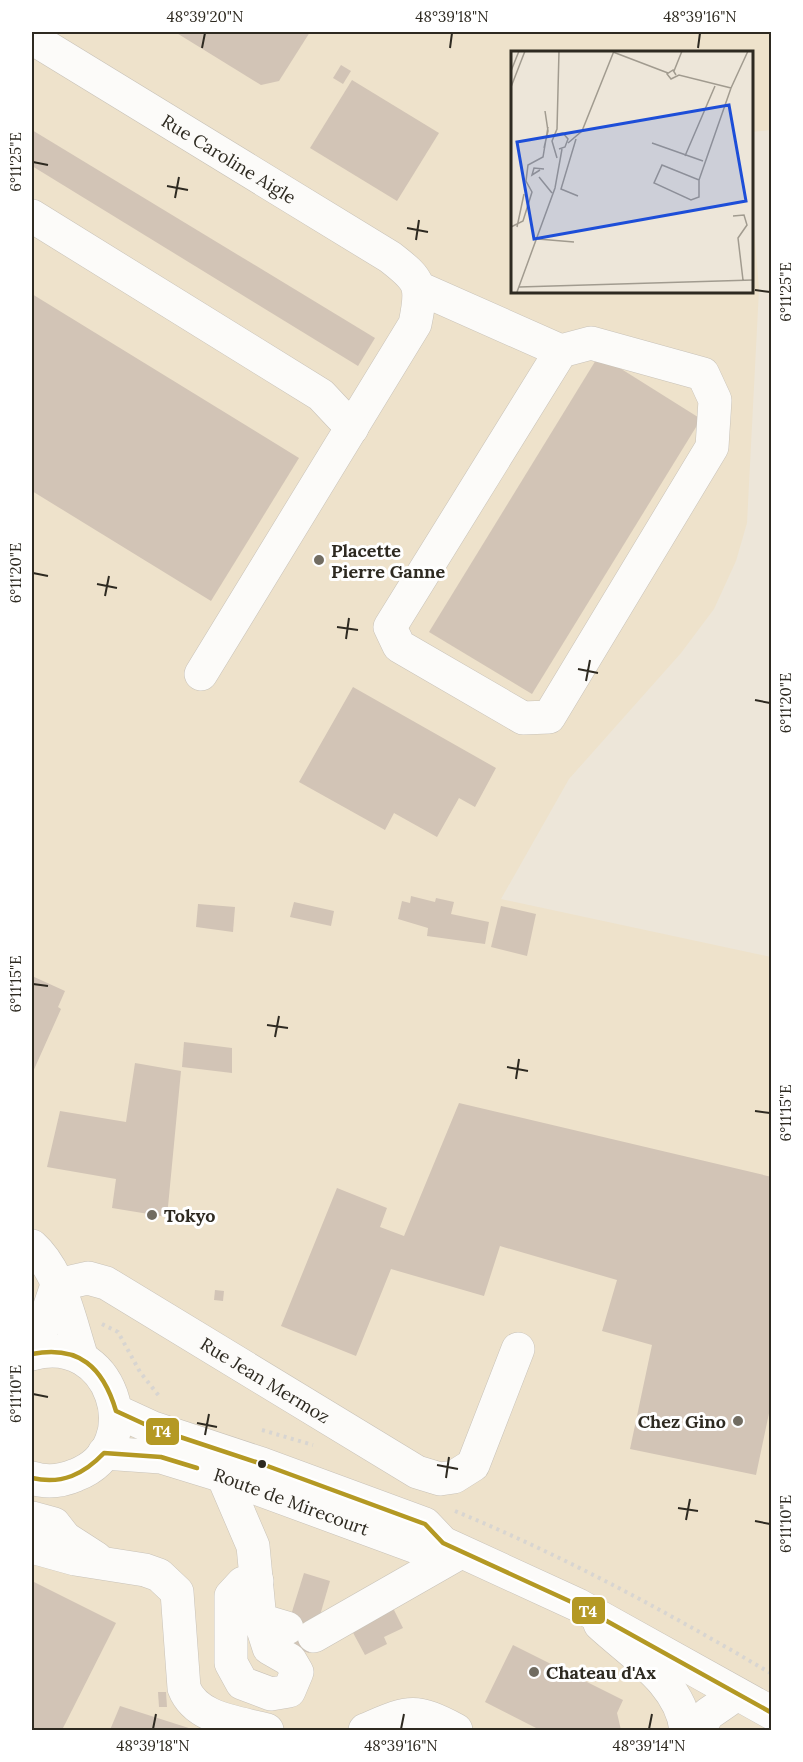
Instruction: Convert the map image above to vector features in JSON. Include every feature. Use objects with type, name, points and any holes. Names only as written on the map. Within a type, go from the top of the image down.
[{"type":"street","name":"Rue Caroline Aigle","points":[[32,38],[390,257],[414,276],[419,288]]},
{"type":"street","points":[[32,216],[321,394],[352,428]]},
{"type":"street","points":[[201,674],[415,324],[420,300],[419,288],[561,351],[591,343],[703,374],[715,400],[712,447],[549,717],[523,718],[399,646],[390,627],[561,351]]},
{"type":"street","points":[[32,1246],[39,1253],[57,1285],[82,1358]]},
{"type":"street","name":"Rue Jean Mermoz","points":[[57,1285],[88,1278],[106,1284],[417,1472],[440,1479],[454,1477],[473,1465],[518,1349]]},
{"type":"street","points":[[33,1354],[57,1285]]},
{"type":"street","points":[[33,1354],[50,1350],[67,1352],[82,1358],[106,1380],[116,1411],[111,1440],[39,1527],[65,1538],[103,1562]]},
{"type":"street","name":"Route de Mirecourt","points":[[116,1411],[153,1428],[262,1464],[425,1524],[452,1548],[578,1605],[771,1713]]},
{"type":"street","name":"Route de Mirecourt","points":[[32,1478],[53,1481],[93,1463],[161,1457],[223,1476],[419,1548],[452,1548]]},
{"type":"street","points":[[223,1476],[253,1546],[257,1581],[287,1628]]},
{"type":"street","points":[[32,1547],[75,1559],[103,1562],[159,1575],[177,1592],[184,1688],[189,1700],[197,1708],[210,1714],[267,1731]]},
{"type":"street","points":[[257,1581],[243,1583],[231,1596],[231,1663],[242,1683],[271,1694],[289,1691],[297,1672],[290,1660],[268,1648],[287,1628],[452,1548]]},
{"type":"street","points":[[578,1605],[667,1685],[682,1709],[686,1731]]},
{"type":"street","points":[[698,1731],[708,1714],[737,1694]]},
{"type":"street","points":[[365,1731],[413,1713],[425,1715],[456,1731]]},
{"type":"shaded area","points":[[32,32],[771,32],[771,130],[752,132],[752,51],[511,51],[511,292],[752,292],[752,202],[759,289],[747,523],[736,561],[714,609],[681,653],[569,779],[501,899],[771,957],[771,1730],[32,1730]]},
{"type":"building","points":[[175,32],[310,32],[279,81],[261,85]]},
{"type":"building","points":[[341,65],[351,71],[343,84],[333,78]]},
{"type":"building","points":[[352,80],[439,133],[397,201],[310,148]]},
{"type":"building","points":[[32,130],[375,338],[358,366],[32,166]]},
{"type":"building","points":[[32,294],[299,458],[211,601],[32,491]]},
{"type":"building","points":[[599,355],[701,419],[532,694],[429,632]]},
{"type":"building","points":[[353,687],[496,768],[475,807],[459,798],[437,837],[394,813],[385,830],[299,782]]},
{"type":"building","points":[[411,896],[435,902],[436,898],[454,902],[451,914],[489,922],[485,944],[427,936],[428,928],[398,919],[402,901],[410,903]]},
{"type":"building","points":[[294,902],[334,911],[331,926],[290,917]]},
{"type":"building","points":[[198,904],[235,907],[233,932],[196,927]]},
{"type":"building","points":[[501,906],[536,914],[527,956],[491,947]]},
{"type":"building","points":[[32,976],[65,991],[58,1007],[61,1009],[32,1074]]},
{"type":"building","points":[[184,1042],[232,1048],[232,1073],[182,1067]]},
{"type":"building","points":[[135,1063],[181,1071],[167,1217],[112,1208],[116,1179],[47,1167],[60,1111],[126,1122]]},
{"type":"building","points":[[459,1103],[772,1177],[772,1360],[769,1380],[772,1381],[772,1399],[756,1475],[630,1449],[652,1345],[602,1331],[617,1280],[500,1246],[484,1296],[391,1269],[356,1356],[281,1326],[337,1188],[387,1208],[380,1227],[404,1236]]},
{"type":"building","points":[[215,1290],[224,1291],[223,1301],[214,1300]]},
{"type":"building","points":[[304,1573],[330,1581],[309,1653],[282,1644]]},
{"type":"building","points":[[32,1581],[116,1623],[62,1730],[32,1730]]},
{"type":"building","points":[[393,1608],[403,1628],[384,1637],[387,1644],[365,1655],[351,1629]]},
{"type":"building","name":"Chateau d'Ax","points":[[513,1645],[623,1700],[617,1713],[621,1730],[540,1730],[485,1702]]},
{"type":"building","points":[[158,1692],[166,1692],[167,1707],[159,1707]]},
{"type":"building","points":[[120,1706],[195,1730],[110,1730]]},
{"type":"transit line","name":"T4","points":[[32,1354],[49,1352],[76,1356],[96,1371],[104,1382],[116,1411],[153,1428],[262,1464],[425,1524],[443,1543],[578,1605],[772,1713]]},
{"type":"transit line","name":"T4","points":[[32,1478],[53,1480],[72,1476],[89,1467],[104,1453],[161,1457],[197,1468]]},
{"type":"place","name":"Placette Pierre Ganne","points":[[319,560]]},
{"type":"place","name":"Tokyo","points":[[152,1215]]},
{"type":"place","name":"Chez Gino","points":[[738,1421]]},
{"type":"place","name":"Chateau d'Ax","points":[[534,1672]]}]
